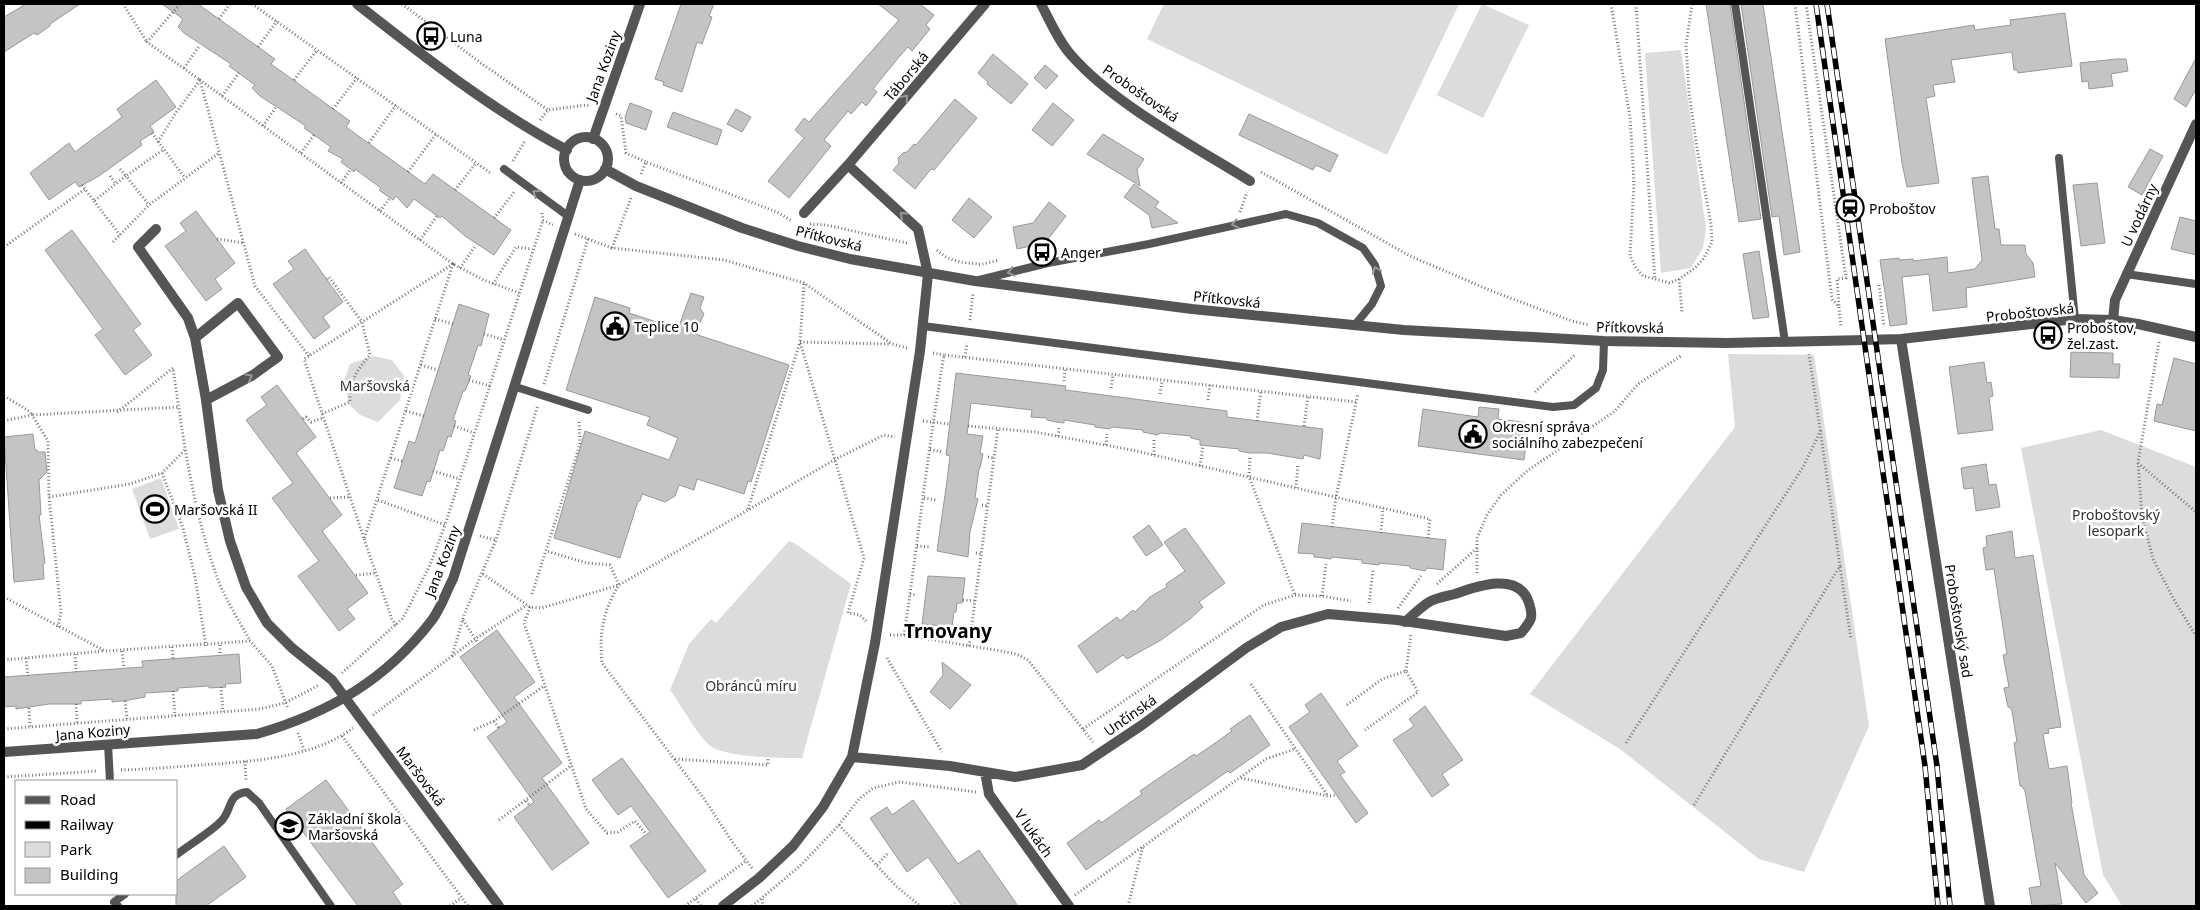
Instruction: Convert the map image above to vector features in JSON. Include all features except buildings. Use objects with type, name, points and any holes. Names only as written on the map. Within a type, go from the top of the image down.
[{"type":"street","points":[[357,4],[419,52],[532,130],[567,150]]},
{"type":"street","name":"Táborská","points":[[804,218],[985,4]]},
{"type":"street","name":"Proboštovská","points":[[1041,4],[1071,55],[1094,79],[1138,111],[1250,181]]},
{"type":"street","name":"Jana Koziny","points":[[593,138],[638,5]]},
{"type":"street","name":"U vodárny","points":[[2113,320],[2115,300],[2126,274],[2196,124]]},
{"type":"street","points":[[593,138],[604,146],[608,154],[605,170],[590,181],[580,180],[570,173],[565,165],[564,157],[567,150],[578,139],[593,138]]},
{"type":"street","points":[[723,906],[759,878],[793,846],[823,807],[852,757],[875,643],[920,351],[928,274],[918,229],[848,165]]},
{"type":"street","name":"Přítkovská","points":[[605,170],[636,186],[742,228],[798,246],[850,259],[975,281],[1192,309],[1354,326],[1608,341],[1807,342],[1865,340]]},
{"type":"street","name":"Jana Koziny","points":[[4,752],[256,734],[294,723],[345,698],[387,668],[433,619],[453,579],[516,387],[580,180]]},
{"type":"street","name":"Maršovská","points":[[156,229],[138,247],[188,318],[195,338],[206,400],[218,490],[230,541],[246,587],[267,623],[292,648],[332,680],[499,906]]},
{"type":"street","points":[[195,338],[238,303],[278,356],[253,375],[206,400]]},
{"type":"street","name":"Proboštovská","points":[[1865,340],[1901,339],[2075,319],[2113,320],[2196,337]]},
{"type":"street","name":"Proboštovský sad","points":[[1901,339],[1990,906]]},
{"type":"street","name":"Unčínská","points":[[852,757],[950,766],[1015,777],[1082,765],[1142,725],[1246,648],[1281,627],[1328,614],[1405,622],[1506,636],[1521,634],[1529,623],[1532,613],[1527,596],[1516,586],[1502,583],[1476,586],[1430,602],[1405,622]]},
{"type":"street","name":"V lukách","points":[[985,772],[989,794],[1067,904]]},
{"type":"lane","points":[[1735,4],[1785,342]]},
{"type":"lane","points":[[2059,158],[2075,319]]},
{"type":"lane","points":[[506,170],[568,216]]},
{"type":"lane","points":[[975,281],[1048,263],[1149,244],[1286,214],[1318,223],[1364,248],[1375,265],[1381,286],[1372,304],[1354,326]]},
{"type":"lane","points":[[2126,274],[2196,284]]},
{"type":"lane","points":[[923,326],[1553,406],[1574,405],[1596,388],[1603,370],[1608,341]]},
{"type":"lane","points":[[516,387],[588,410]]},
{"type":"lane","points":[[108,744],[110,780]]},
{"type":"lane","points":[[178,854],[223,820],[231,801],[240,793],[247,792],[259,803],[331,906]]},
{"type":"lane","points":[[118,906],[114,902],[124,895]]},
{"type":"path","points":[[123,4],[147,42],[453,264],[493,284],[519,293]]},
{"type":"path","points":[[147,42],[180,4]]},
{"type":"path","points":[[219,18],[230,4]]},
{"type":"path","points":[[252,4],[522,194]]},
{"type":"path","points":[[402,4],[548,110],[586,105],[621,116],[626,153],[777,212],[795,223]]},
{"type":"path","points":[[1611,4],[1630,117],[1634,182],[1630,256],[1636,268],[1643,276],[1670,283],[1695,268],[1704,258],[1712,242],[1712,224],[1697,148],[1690,93],[1686,45],[1692,4]]},
{"type":"path","points":[[1636,4],[1655,280]]},
{"type":"path","points":[[1794,4],[1832,299],[1840,307]]},
{"type":"path","points":[[1806,4],[1846,278],[1837,279],[1842,341]]},
{"type":"path","points":[[258,47],[277,21]]},
{"type":"path","points":[[184,68],[200,45]]},
{"type":"path","points":[[294,80],[317,50]]},
{"type":"path","points":[[222,96],[239,73]]},
{"type":"path","points":[[333,109],[357,78]]},
{"type":"path","points":[[158,142],[175,114],[200,80]]},
{"type":"path","points":[[200,80],[255,286],[309,356]]},
{"type":"path","points":[[369,143],[396,106]]},
{"type":"path","points":[[263,126],[276,107]]},
{"type":"path","points":[[501,180],[532,130],[548,110]]},
{"type":"path","points":[[152,133],[185,178]]},
{"type":"path","points":[[408,172],[436,134]]},
{"type":"path","points":[[301,154],[314,135]]},
{"type":"path","points":[[94,201],[164,149]]},
{"type":"path","points":[[113,242],[149,205],[219,152]]},
{"type":"path","points":[[612,248],[646,162]]},
{"type":"path","points":[[455,190],[476,163]]},
{"type":"path","points":[[120,169],[149,205]]},
{"type":"path","points":[[341,183],[351,169]]},
{"type":"path","points":[[1239,215],[1255,169],[1410,256],[1494,292],[1572,321],[1607,329],[1608,341]]},
{"type":"path","points":[[110,176],[116,184]]},
{"type":"path","points":[[82,185],[120,235]]},
{"type":"path","points":[[4,247],[85,189]]},
{"type":"path","points":[[494,218],[516,190]]},
{"type":"path","points":[[380,211],[390,198]]},
{"type":"path","points":[[4,729],[260,709],[286,702],[332,680],[352,666],[396,625],[411,606],[430,565],[445,525],[532,249],[543,220],[541,209]]},
{"type":"path","points":[[420,240],[437,216]]},
{"type":"path","points":[[804,218],[826,225],[921,245],[935,245],[937,251],[945,257],[960,262],[980,264]]},
{"type":"path","points":[[543,220],[612,248],[724,260],[804,283],[892,344]]},
{"type":"path","points":[[217,239],[244,244]]},
{"type":"path","points":[[460,268],[476,245]]},
{"type":"path","points":[[493,284],[516,247],[532,249]]},
{"type":"path","points":[[364,539],[453,264]]},
{"type":"path","points":[[396,625],[392,619],[364,539],[304,359],[453,264]]},
{"type":"path","points":[[303,419],[306,417],[311,422],[350,402],[349,387],[358,368],[370,355],[362,322],[329,277],[327,279]]},
{"type":"path","points":[[1679,279],[1682,312]]},
{"type":"path","points":[[748,509],[800,342],[804,283]]},
{"type":"path","points":[[1879,285],[1885,340]]},
{"type":"path","points":[[435,319],[453,324]]},
{"type":"path","points":[[2162,329],[2138,462],[2142,516],[2153,559],[2173,598],[2196,636]]},
{"type":"path","points":[[484,334],[504,340]]},
{"type":"path","points":[[1524,403],[1590,340]]},
{"type":"path","points":[[800,342],[892,344],[920,351]]},
{"type":"path","points":[[800,342],[864,558],[848,613],[860,615],[867,622]]},
{"type":"path","points":[[1476,586],[1477,538],[1487,515],[1500,495],[1527,470],[1615,411],[1638,384],[1682,355],[1688,342]]},
{"type":"path","points":[[1807,342],[1851,639]]},
{"type":"path","points":[[904,635],[944,355],[1356,402]]},
{"type":"path","points":[[421,365],[438,370]]},
{"type":"path","points":[[118,412],[174,368],[193,488],[217,577],[250,641],[272,666],[286,702]]},
{"type":"path","points":[[1064,381],[1065,369]]},
{"type":"path","points":[[1111,388],[1113,375]]},
{"type":"path","points":[[469,380],[490,386]]},
{"type":"path","points":[[1160,394],[1162,380]]},
{"type":"path","points":[[1332,527],[1336,497],[1361,382]]},
{"type":"path","points":[[1208,400],[1210,385]]},
{"type":"path","points":[[1257,421],[1261,391]]},
{"type":"path","points":[[4,396],[29,411],[48,441],[49,497],[61,612],[58,627]]},
{"type":"path","points":[[1304,426],[1308,396]]},
{"type":"path","points":[[4,421],[32,416],[179,407]]},
{"type":"path","points":[[532,594],[580,444],[578,407]]},
{"type":"path","points":[[406,411],[424,416]]},
{"type":"path","points":[[910,418],[949,424]]},
{"type":"path","points":[[454,426],[474,433]]},
{"type":"path","points":[[968,426],[1035,432],[1106,445],[1430,519],[1428,538]]},
{"type":"path","points":[[969,646],[998,428]]},
{"type":"path","points":[[1058,436],[1059,428]]},
{"type":"path","points":[[1626,743],[1802,467],[1821,429]]},
{"type":"path","points":[[1106,445],[1107,434]]},
{"type":"path","points":[[451,658],[463,620],[483,574],[528,606],[542,608],[618,585],[834,460],[884,435],[906,439]]},
{"type":"path","points":[[1154,440],[1154,455]]},
{"type":"path","points":[[1200,466],[1202,446]]},
{"type":"path","points":[[49,497],[130,484],[162,472],[186,448]]},
{"type":"path","points":[[930,449],[942,452]]},
{"type":"path","points":[[988,457],[994,458]]},
{"type":"path","points":[[391,458],[402,461]]},
{"type":"path","points":[[1250,458],[1249,477],[1295,595]]},
{"type":"path","points":[[2138,462],[2196,512]]},
{"type":"path","points":[[1296,488],[1298,464]]},
{"type":"path","points":[[433,471],[460,479]]},
{"type":"path","points":[[162,472],[183,528],[195,577],[206,646]]},
{"type":"path","points":[[330,498],[350,497]]},
{"type":"path","points":[[924,498],[936,500]]},
{"type":"path","points":[[378,500],[445,525]]},
{"type":"path","points":[[982,506],[988,506]]},
{"type":"path","points":[[1381,533],[1383,508]]},
{"type":"path","points":[[476,535],[496,540]]},
{"type":"path","points":[[917,546],[932,548]]},
{"type":"path","points":[[1436,585],[1477,548]]},
{"type":"path","points":[[546,551],[586,563],[610,565],[618,585]]},
{"type":"path","points":[[976,553],[982,554]]},
{"type":"path","points":[[1322,596],[1326,564]]},
{"type":"path","points":[[1694,805],[1840,566]]},
{"type":"path","points":[[1369,603],[1373,570]]},
{"type":"path","points":[[356,575],[376,573]]},
{"type":"path","points":[[1406,606],[1398,608],[1421,576]]},
{"type":"path","points":[[618,585],[608,602],[599,642],[602,663],[675,759],[759,878]]},
{"type":"path","points":[[910,594],[917,595]]},
{"type":"path","points":[[4,597],[105,651]]},
{"type":"path","points":[[963,600],[975,602]]},
{"type":"path","points":[[4,777],[268,759],[304,750],[342,736],[475,639],[528,606]]},
{"type":"path","points":[[528,606],[524,623],[586,809],[607,833],[618,832],[635,820],[646,834]]},
{"type":"path","points":[[463,620],[478,643]]},
{"type":"path","points":[[889,639],[890,634],[904,635],[1016,654],[1028,660],[1100,753]]},
{"type":"path","points":[[4,660],[105,651],[220,645],[250,641]]},
{"type":"path","points":[[220,645],[220,655]]},
{"type":"path","points":[[172,647],[173,659]]},
{"type":"path","points":[[1365,730],[1418,692],[1406,671],[1409,648]]},
{"type":"path","points":[[122,651],[124,668]]},
{"type":"path","points":[[887,652],[886,660],[950,766]]},
{"type":"path","points":[[76,654],[76,672]]},
{"type":"path","points":[[26,658],[28,676]]},
{"type":"path","points":[[1348,704],[1382,679],[1406,671]]},
{"type":"path","points":[[1250,684],[1328,796]]},
{"type":"path","points":[[474,730],[494,721],[544,686]]},
{"type":"path","points":[[222,687],[223,712]]},
{"type":"path","points":[[173,691],[175,716]]},
{"type":"path","points":[[125,701],[127,719]]},
{"type":"path","points":[[76,704],[78,723]]},
{"type":"path","points":[[29,708],[30,726]]},
{"type":"path","points":[[494,721],[499,728]]},
{"type":"path","points":[[294,723],[304,750]]},
{"type":"path","points":[[342,736],[468,906]]},
{"type":"path","points":[[1067,904],[1144,845],[1266,759],[1295,749]]},
{"type":"path","points":[[675,759],[768,765],[768,758]]},
{"type":"path","points":[[245,761],[246,782]]},
{"type":"path","points":[[499,820],[572,765]]},
{"type":"path","points":[[1241,778],[1328,796],[1337,795]]},
{"type":"path","points":[[752,906],[800,866],[839,825],[859,799],[873,788],[900,782],[989,794]]},
{"type":"path","points":[[526,801],[530,806]]},
{"type":"path","points":[[839,825],[896,886],[920,906]]},
{"type":"path","points":[[1128,906],[1144,845]]},
{"type":"path","points":[[877,865],[888,853]]},
{"type":"path","points":[[685,906],[746,861]]},
{"type":"path","points":[[450,906],[461,898]]},
{"type":"path","points":[[762,898],[763,906]]},
{"type":"path","points":[[696,899],[701,906]]},
{"type":"green space","points":[[1164,4],[1459,4],[1387,155],[1147,39]]},
{"type":"green space","points":[[1482,4],[1529,25],[1483,118],[1437,95]]},
{"type":"green space","points":[[1681,50],[1706,229],[1703,248],[1691,268],[1661,273],[1645,53]]},
{"type":"green space","points":[[1728,354],[1814,355],[1869,726],[1804,872],[1759,859],[1620,749],[1530,694],[1735,427]]},
{"type":"green space","name":"Maršovská","points":[[373,356],[392,360],[404,376],[400,400],[378,422],[360,415],[349,404],[344,380],[350,364]]},
{"type":"green space","name":"Proboštovský lesopark","points":[[2101,430],[2196,467],[2196,906],[2122,906],[2103,875],[2021,448]]},
{"type":"green space","name":"Maršovská II","points":[[161,478],[179,529],[150,539],[132,489]]},
{"type":"green space","name":"Obránců míru","points":[[789,541],[796,544],[851,584],[802,758],[739,755],[715,749],[708,744],[693,725],[670,690],[689,644],[711,619],[716,623]]},
{"type":"railway","points":[[1816,4],[1925,766],[1938,906]]},
{"type":"railway","points":[[1827,4],[1937,766],[1950,906]]},
{"type":"place","name":"Luna","points":[[431,36]]},
{"type":"place","name":"Proboštov","points":[[1850,208]]},
{"type":"place","name":"Anger","points":[[1042,252]]},
{"type":"place","name":"Teplice 10","points":[[615,326]]},
{"type":"place","name":"Proboštov, žel.zast.","points":[[2048,335]]},
{"type":"place","name":"Okresní správa sociálního zabezpečení","points":[[1473,434]]},
{"type":"place","name":"Maršovská II","points":[[155,509]]},
{"type":"place","name":"Základní škola Maršovská","points":[[289,826]]},
{"type":"district","name":"Trnovany","points":[[948,631]]}]
